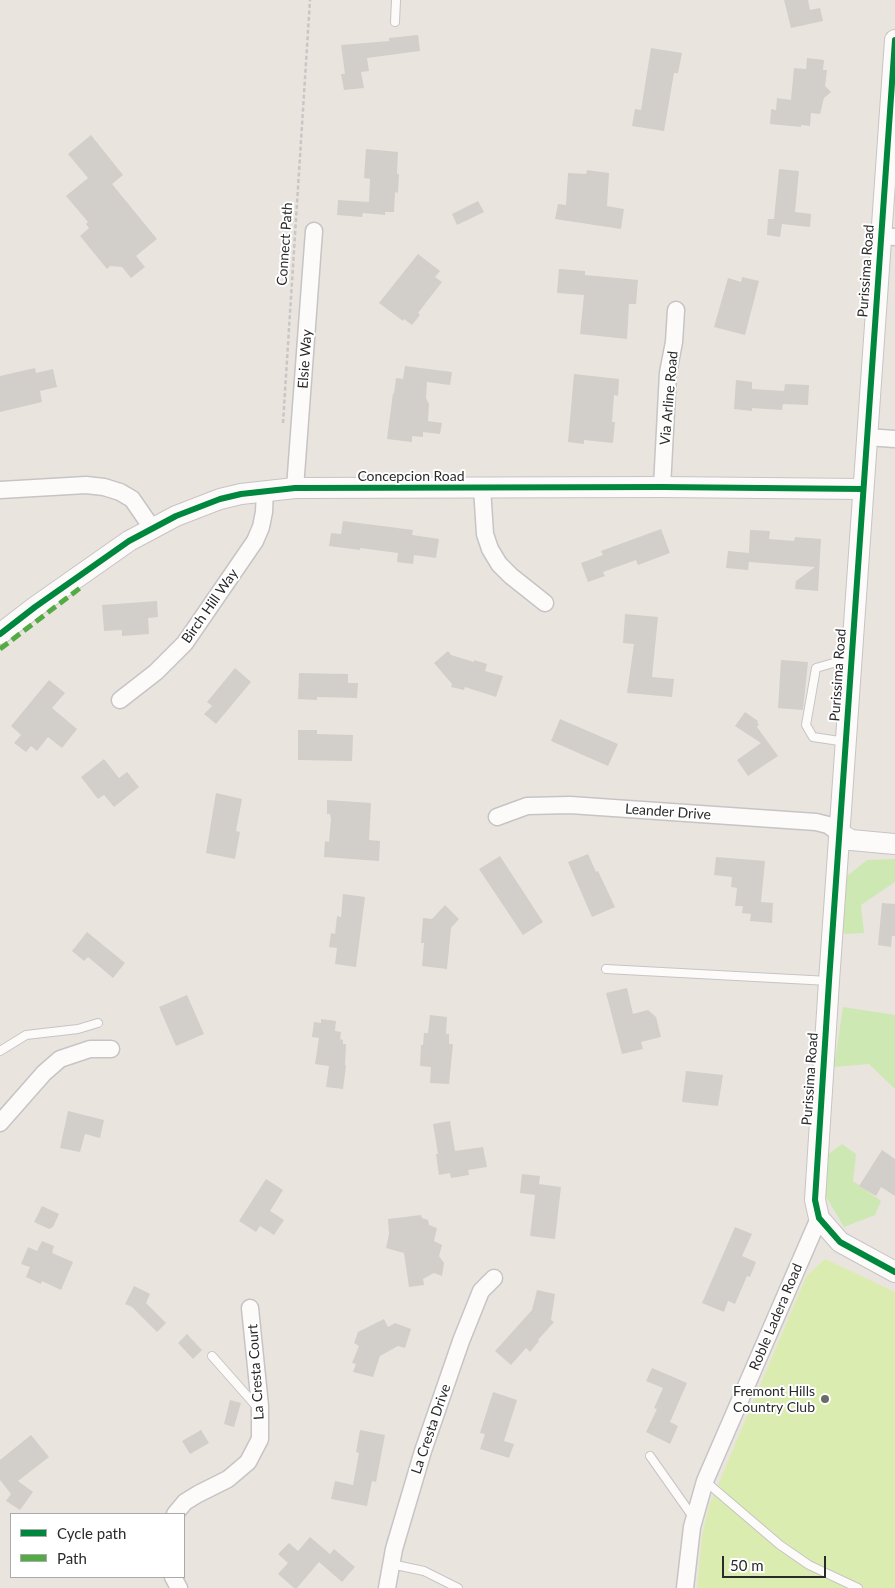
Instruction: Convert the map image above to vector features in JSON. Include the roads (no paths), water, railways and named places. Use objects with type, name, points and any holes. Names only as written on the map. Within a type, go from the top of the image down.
[{"type":"street","name":"Purissima Road","points":[[819,1218],[815,1200],[863,489],[888,237],[895,40]]},
{"type":"street","name":"Elsie Way","points":[[295,488],[314,230]]},
{"type":"street","name":"Via Arline Road","points":[[662,487],[668,373],[674,342],[676,310]]},
{"type":"street","points":[[867,437],[895,439]]},
{"type":"street","points":[[0,490],[86,485],[104,486],[132,499],[152,528]]},
{"type":"street","name":"Concepcion Road","points":[[0,634],[129,541],[152,528],[176,516],[220,499],[266,490],[295,488],[662,487],[863,489]]},
{"type":"street","points":[[482,488],[485,534],[490,549],[499,564],[511,576],[545,603]]},
{"type":"street","name":"Birch Hill Way","points":[[120,700],[156,672],[185,643],[255,541],[261,527],[266,490]]},
{"type":"street","name":"Leander Drive","points":[[497,817],[527,806],[570,805],[816,822],[828,825],[839,833]]},
{"type":"street","points":[[839,833],[851,840],[895,844]]},
{"type":"street","points":[[0,1123],[44,1073],[60,1059],[90,1050],[111,1049]]},
{"type":"street","points":[[819,1218],[840,1242],[895,1272]]},
{"type":"street","name":"Roble Ladera Road","points":[[685,1588],[692,1527],[705,1481],[819,1218]]},
{"type":"street","name":"La Cresta Drive","points":[[387,1588],[391,1564],[423,1451],[461,1341],[481,1291],[494,1278]]},
{"type":"street","name":"La Cresta Court","points":[[176,1513],[185,1502],[228,1479],[248,1462],[260,1439],[260,1410],[250,1308]]},
{"type":"lane","points":[[395,22],[396,0]]},
{"type":"lane","points":[[846,742],[813,737],[806,725],[816,668],[852,658]]},
{"type":"lane","points":[[606,968],[829,981]]},
{"type":"lane","points":[[0,1051],[26,1035],[78,1029],[98,1023]]},
{"type":"lane","points":[[212,1356],[260,1410]]},
{"type":"lane","points":[[650,1456],[694,1518]]},
{"type":"lane","points":[[705,1481],[780,1545],[821,1572],[858,1588]]},
{"type":"lane","points":[[391,1564],[424,1571],[458,1588]]},
{"type":"place","name":"Fremont Hills Country Club","points":[[825,1399]]}]
